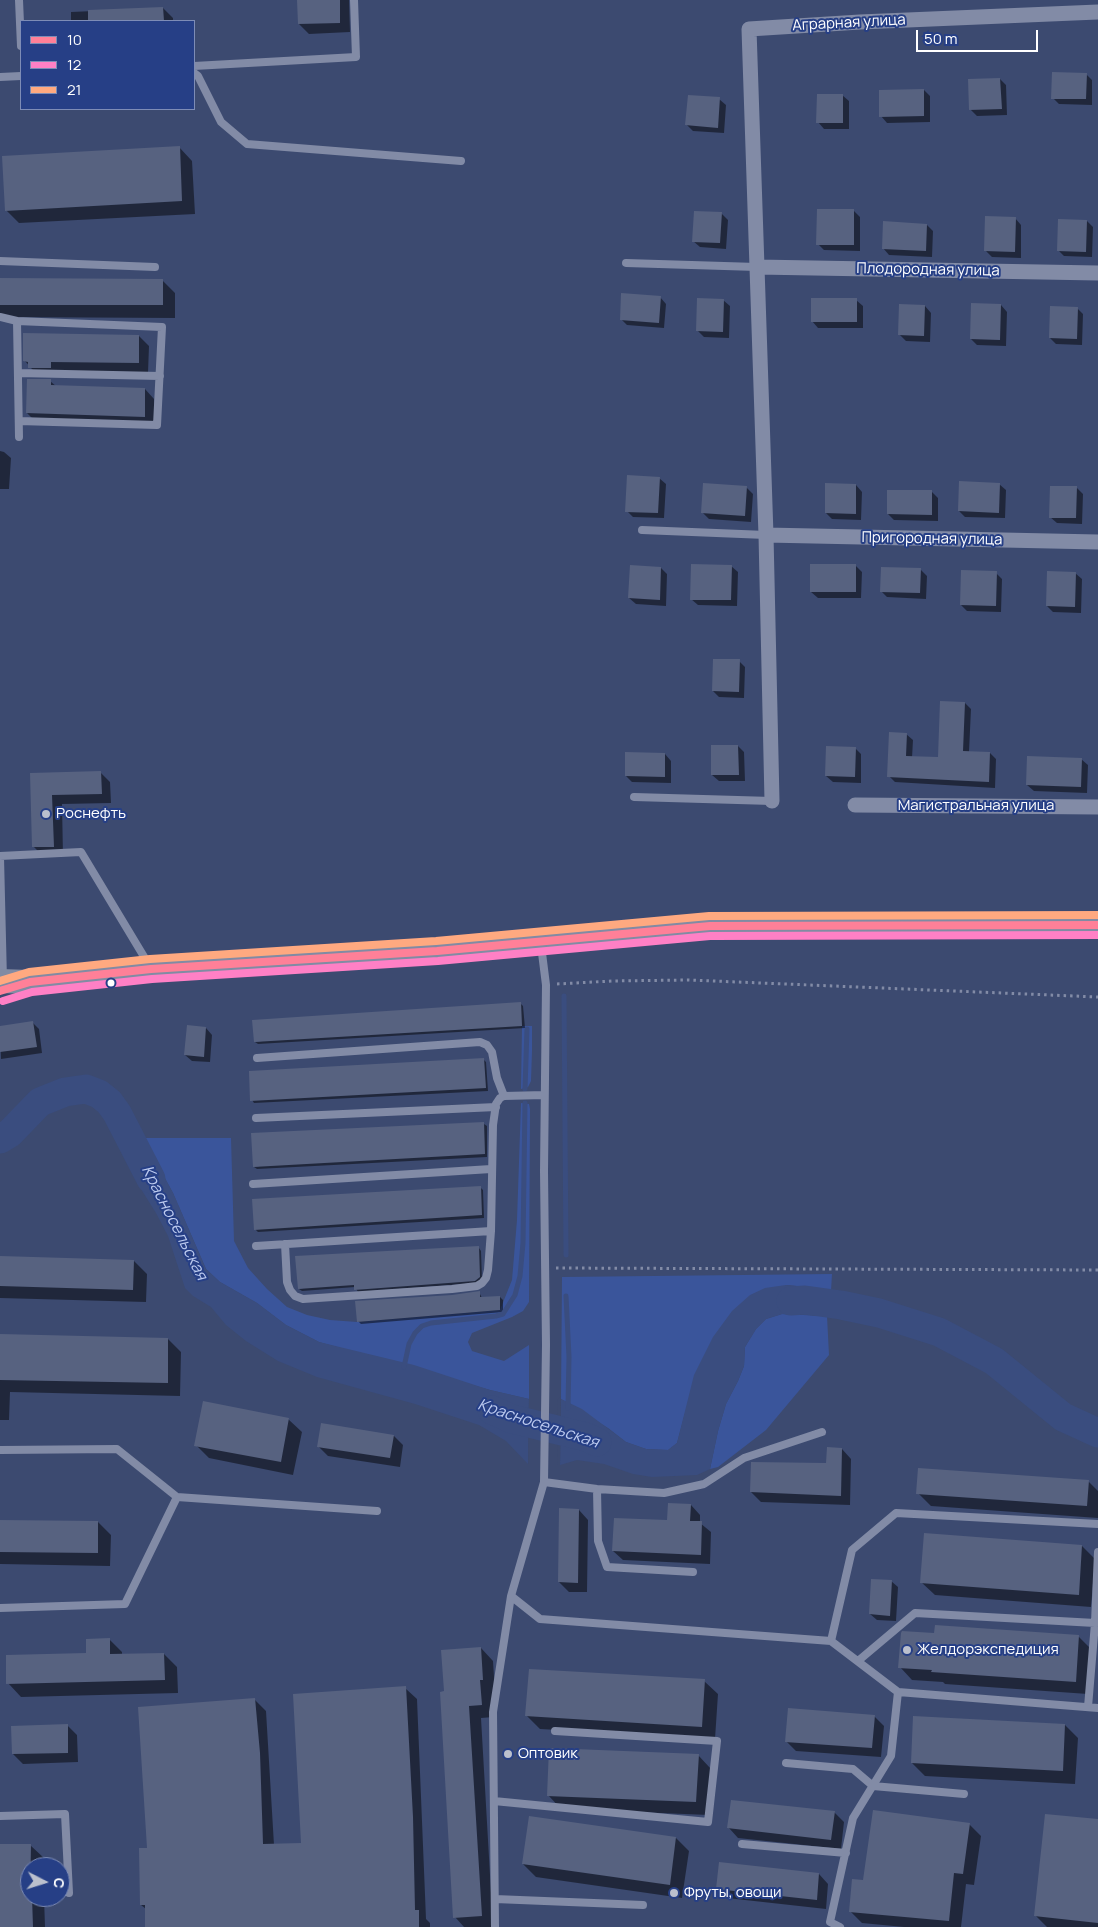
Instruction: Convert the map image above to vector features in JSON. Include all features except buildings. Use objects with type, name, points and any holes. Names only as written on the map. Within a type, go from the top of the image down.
[{"type":"main road","points":[[1,985],[151,969],[437,951],[710,926],[1098,925]]},
{"type":"street","name":"Аграрная улица","points":[[758,267],[749,29],[870,21],[1098,12]]},
{"type":"street","name":"Плодородная улица","points":[[758,267],[1098,273]]},
{"type":"street","points":[[758,267],[772,801]]},
{"type":"street","name":"Пригородная улица","points":[[766,535],[1098,542]]},
{"type":"street","name":"Магистральная улица","points":[[855,805],[1098,807]]},
{"type":"lane","points":[[19,0],[20,23]]},
{"type":"lane","points":[[195,66],[356,57],[354,0]]},
{"type":"lane","points":[[195,74],[198,76],[222,122],[247,144],[462,161]]},
{"type":"lane","points":[[0,77],[20,76]]},
{"type":"lane","points":[[0,261],[155,267]]},
{"type":"lane","points":[[626,263],[758,267]]},
{"type":"lane","points":[[0,317],[17,321],[162,327],[157,425],[19,421]]},
{"type":"lane","points":[[17,321],[19,437]]},
{"type":"lane","points":[[18,373],[160,376]]},
{"type":"lane","points":[[642,530],[766,535]]},
{"type":"lane","points":[[634,797],[772,801]]},
{"type":"lane","points":[[1,985],[0,856],[81,852],[151,969]]},
{"type":"lane","points":[[495,1927],[493,1712],[511,1596],[544,1482],[546,1345],[544,1095],[546,985],[541,940]]},
{"type":"lane","points":[[256,1058],[480,1042],[487,1045],[492,1052],[496,1078],[504,1096]]},
{"type":"lane","points":[[285,1244],[287,1282],[295,1296],[303,1299],[477,1286],[486,1278],[488,1270],[491,1230],[491,1169],[496,1106],[500,1098],[504,1096],[544,1095]]},
{"type":"lane","points":[[256,1118],[496,1106]]},
{"type":"lane","points":[[253,1184],[491,1169]]},
{"type":"lane","points":[[256,1246],[491,1230]]},
{"type":"lane","points":[[544,1482],[597,1489],[664,1493],[704,1484],[744,1458],[822,1432]]},
{"type":"lane","points":[[0,1450],[117,1449],[177,1497],[377,1511]]},
{"type":"lane","points":[[597,1489],[598,1541],[607,1567],[693,1572]]},
{"type":"lane","points":[[0,1608],[125,1604],[177,1497]]},
{"type":"lane","points":[[831,1641],[852,1550],[896,1513],[1098,1524]]},
{"type":"lane","points":[[1088,1707],[1096,1638],[1098,1552]]},
{"type":"lane","points":[[511,1596],[540,1619],[831,1641],[898,1692],[1098,1708]]},
{"type":"lane","points":[[858,1661],[915,1613],[1095,1622]]},
{"type":"lane","points":[[840,1927],[830,1922],[854,1818],[890,1756],[898,1692]]},
{"type":"lane","points":[[494,1801],[708,1822],[717,1741],[555,1731]]},
{"type":"lane","points":[[786,1763],[853,1770],[873,1786],[964,1794]]},
{"type":"lane","points":[[0,1816],[65,1814],[67,1857]]},
{"type":"lane","points":[[742,1844],[846,1853]]},
{"type":"lane","points":[[495,1899],[643,1905]]},
{"type":"path","points":[[546,985],[612,980],[689,980],[1098,997]]},
{"type":"path","points":[[545,1268],[1098,1270]]},
{"type":"shaded area","points":[[522,1026],[532,1026],[532,1051],[531,1081],[528,1087],[521,1089]]},
{"type":"shaded area","points":[[521,1103],[529,1104],[530,1109],[529,1302],[523,1311],[512,1317],[472,1333],[468,1342],[472,1351],[504,1361],[529,1345],[529,1399],[490,1390],[319,1342],[286,1325],[257,1303],[220,1282],[206,1269],[173,1193],[143,1138],[231,1138],[234,1241],[248,1268],[287,1307],[307,1315],[330,1320],[357,1322],[500,1310],[512,1280],[517,1220]]},
{"type":"shaded area","points":[[832,1274],[831,1291],[786,1285],[685,1413],[677,1443],[668,1450],[646,1449],[626,1442],[608,1428],[561,1399],[562,1277]]},
{"type":"shaded area","points":[[782,1314],[827,1316],[829,1355],[766,1430],[718,1467],[710,1469],[726,1404],[744,1366],[745,1347],[756,1329],[766,1319]]},
{"type":"water","points":[[143,1138],[173,1193],[206,1269],[220,1282],[257,1303],[286,1325],[319,1342],[414,1365],[490,1390],[529,1399],[528,1464],[506,1441],[479,1425],[415,1404],[317,1377],[278,1361],[246,1341],[226,1325],[211,1307],[193,1296],[185,1288],[168,1236],[121,1151]]},
{"type":"water","points":[[786,1285],[831,1291],[827,1316],[782,1314],[766,1319],[756,1329],[745,1347],[744,1366],[726,1404],[710,1469],[697,1475],[652,1477],[633,1474],[604,1464],[577,1460],[560,1465],[561,1399],[582,1409],[626,1442],[646,1449],[668,1450],[677,1443],[694,1375],[713,1337],[732,1311],[750,1295],[765,1288]]},
{"type":"pier","points":[[561,1396],[560,1465],[557,1465],[558,1399]]},
{"type":"pier","points":[[529,1397],[531,1399],[531,1464],[528,1464]]},
{"type":"waterway","points":[[564,996],[566,1255]]},
{"type":"waterway","points":[[525,1089],[527,1029]]},
{"type":"waterway","name":"Красносельская","points":[[0,1139],[10,1133],[40,1102],[65,1092],[86,1089],[99,1094],[109,1102],[117,1113],[151,1179]]},
{"type":"waterway","points":[[404,1367],[409,1344],[415,1333],[422,1326],[431,1323],[503,1314],[515,1295],[520,1276],[523,1243],[525,1103]]},
{"type":"waterway","points":[[566,1296],[569,1357],[568,1408]]},
{"type":"waterway","name":"Красносельская","points":[[791,1301],[805,1300],[841,1305],[879,1313],[939,1332],[994,1361],[1063,1417],[1098,1433]]},
{"type":"waterway","name":"Красносельская","points":[[492,1410],[512,1419],[586,1437],[597,1442]]},
{"type":"transit line","name":"21","points":[[0,981],[29,972],[150,959],[436,941],[709,916],[1098,915]]},
{"type":"transit line","name":"10","points":[[0,991],[30,982],[151,969],[437,951],[710,926],[1098,925]]},
{"type":"transit line","name":"12","points":[[3,1001],[32,992],[152,979],[438,961],[710,936],[1098,935]]},
{"type":"place","name":"Роснефть","points":[[46,814]]},
{"type":"place","name":"Желдорэкспедиция","points":[[907,1650]]},
{"type":"place","name":"Оптовик","points":[[508,1754]]},
{"type":"place","name":"Фруты, овощи","points":[[674,1893]]}]
